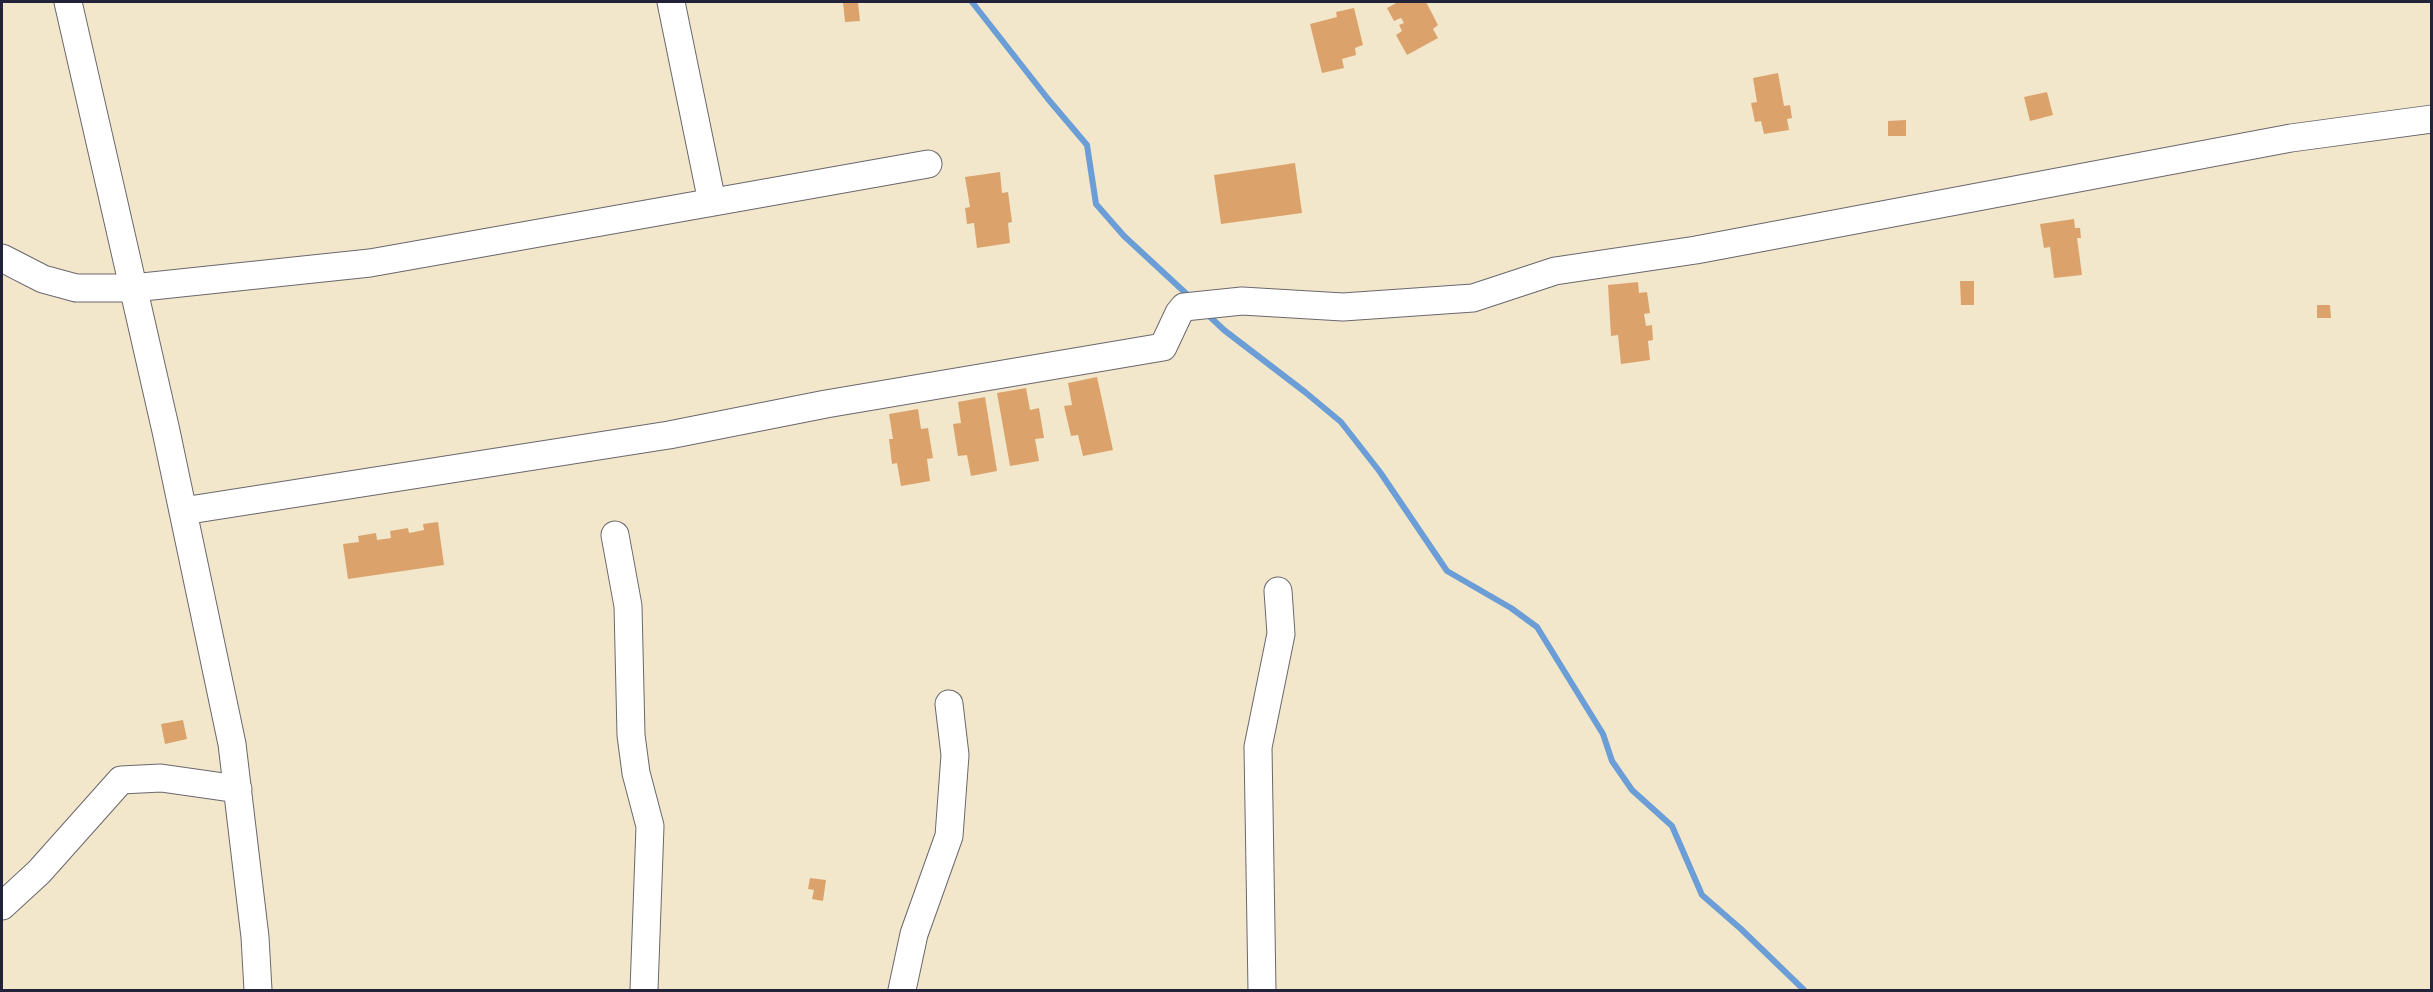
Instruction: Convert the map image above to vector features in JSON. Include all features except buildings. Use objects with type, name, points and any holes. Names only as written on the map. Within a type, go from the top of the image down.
[{"type":"street","points":[[68,2],[183,511],[232,744],[255,937],[258,990]]},
{"type":"street","points":[[671,2],[712,202]]},
{"type":"street","points":[[183,511],[669,435],[826,404],[1163,346],[1179,312],[1184,307],[1242,301],[1343,307],[1473,297],[1555,271],[1696,250],[2291,138],[2432,119]]},
{"type":"street","points":[[2,258],[43,279],[76,288],[133,288],[370,262],[928,164]]},
{"type":"street","points":[[615,536],[628,606],[631,735],[636,773],[650,826],[644,990]]},
{"type":"street","points":[[1262,990],[1258,747],[1281,634],[1278,591]]},
{"type":"street","points":[[902,990],[914,934],[949,836],[955,755],[949,704]]},
{"type":"street","points":[[2,906],[39,872],[122,780],[161,777],[238,789]]},
{"type":"waterway","points":[[972,2],[1087,145],[1096,204],[1124,236],[1191,298]]},
{"type":"waterway","points":[[1207,314],[1341,422],[1380,472],[1447,571],[1511,608],[1537,627],[1603,734],[1612,761],[1632,790],[1672,826],[1702,895],[1804,990]]}]
